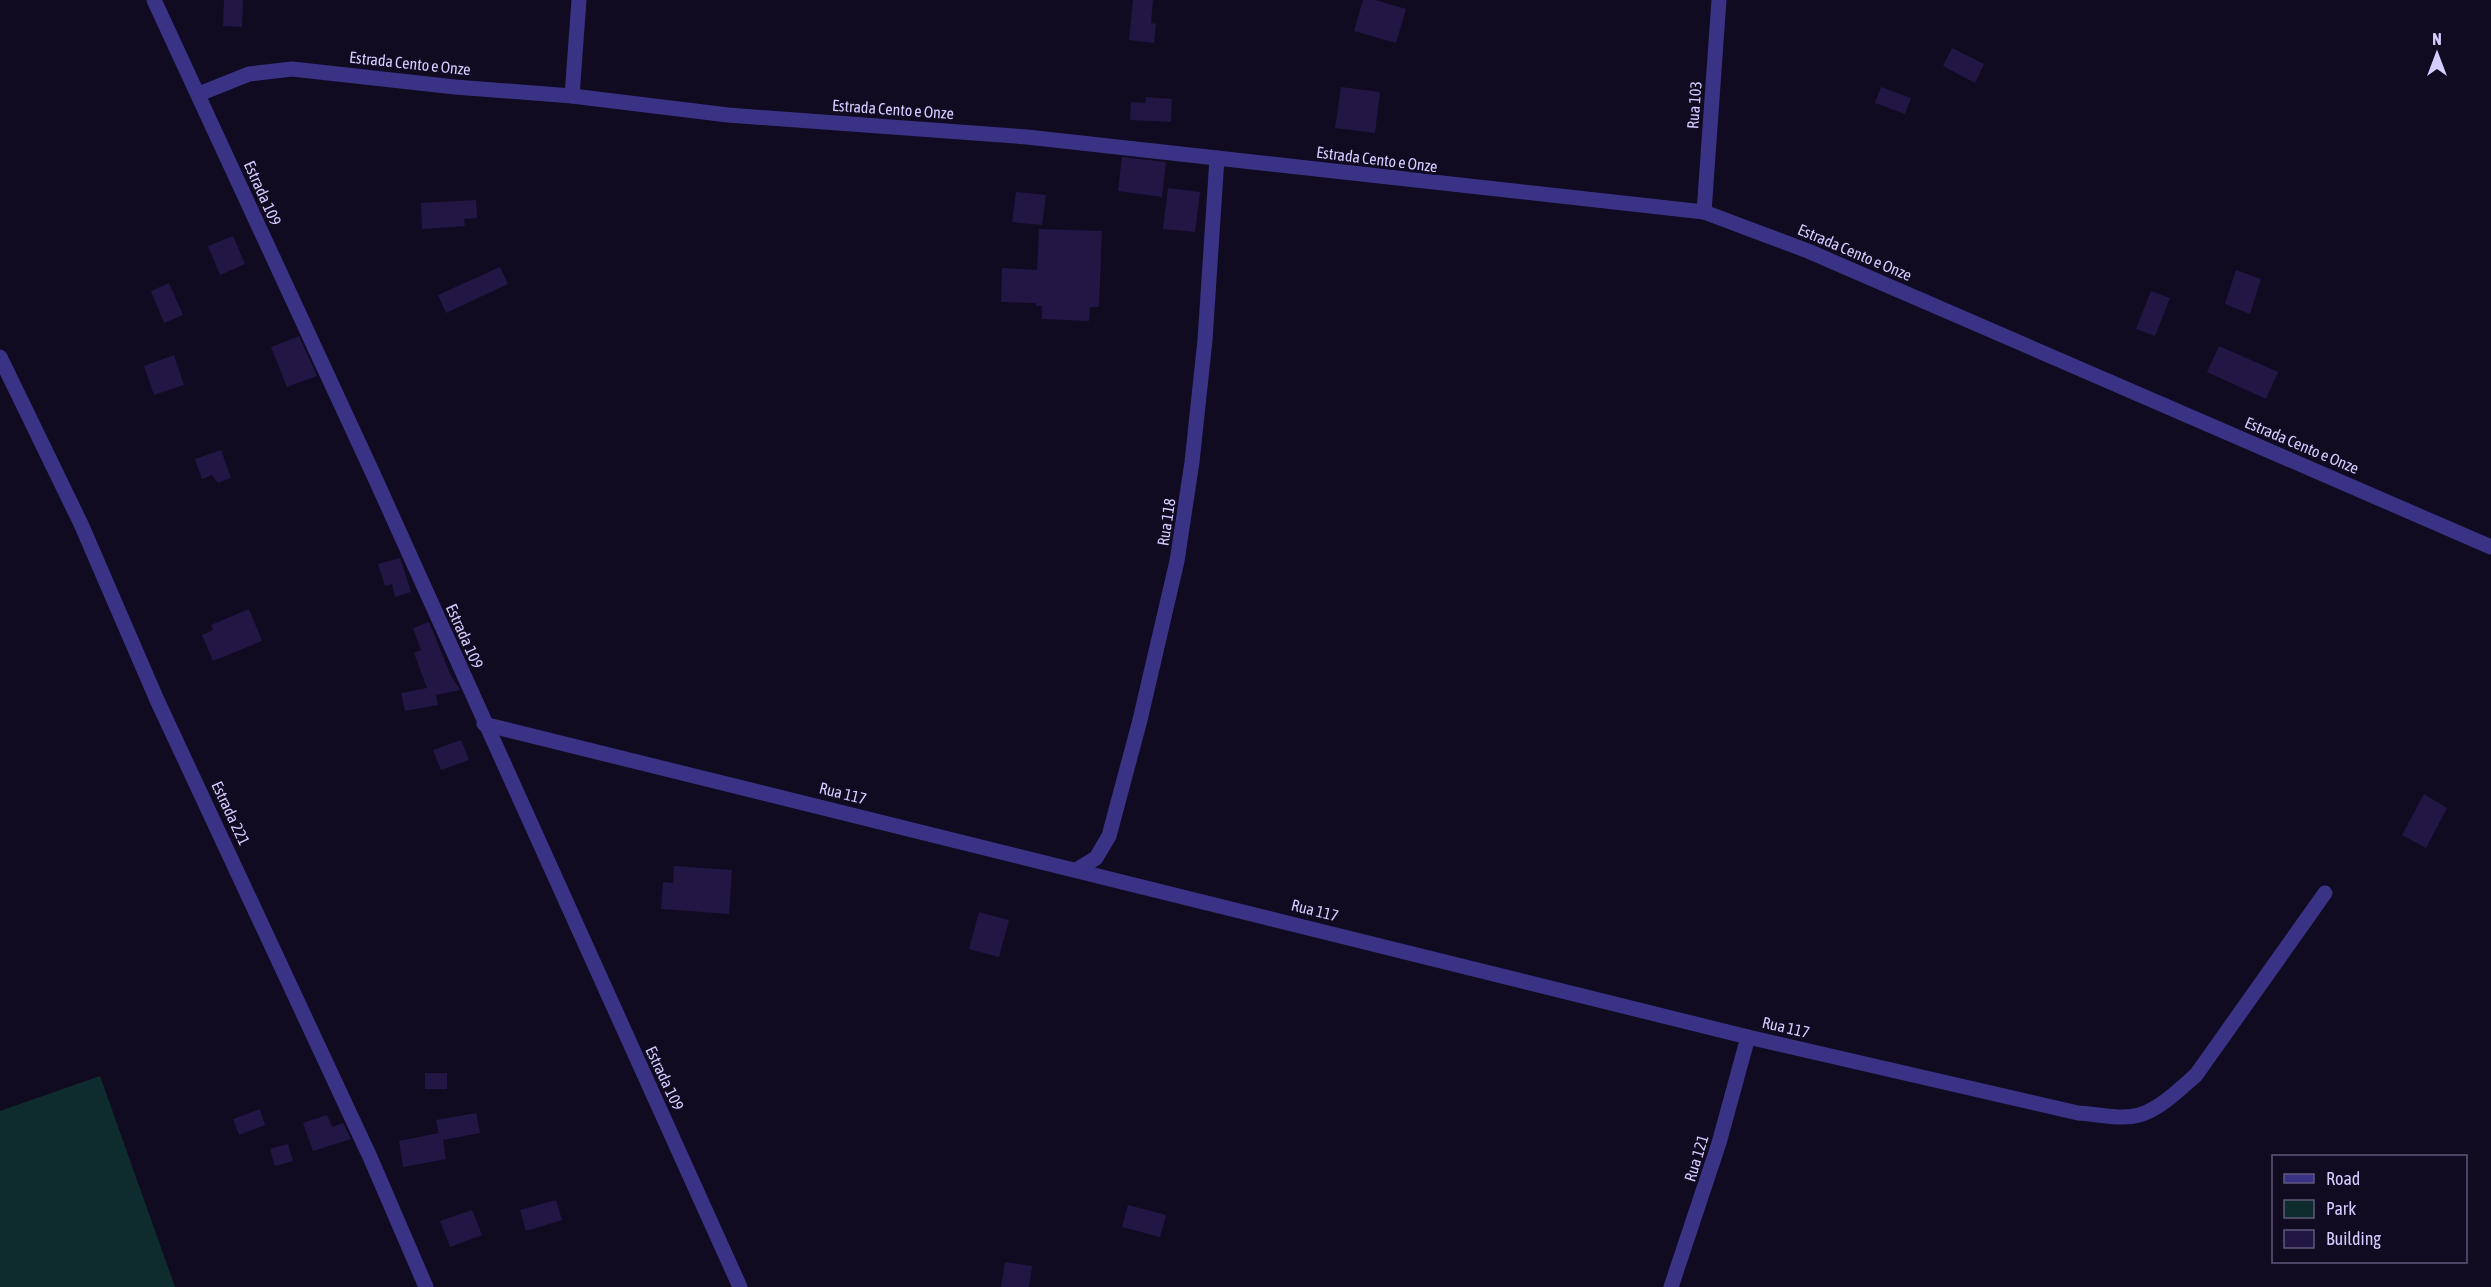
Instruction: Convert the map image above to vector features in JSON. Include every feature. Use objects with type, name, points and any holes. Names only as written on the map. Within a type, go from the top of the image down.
[{"type":"street","name":"Estrada 109","points":[[154,0],[199,94],[741,1287]]},
{"type":"street","points":[[572,96],[579,0]]},
{"type":"street","name":"Rua 103","points":[[1704,212],[1719,0]]},
{"type":"street","name":"Estrada Cento e Onze","points":[[199,94],[249,74],[292,69],[455,87],[572,96],[728,115],[1027,137],[1704,212],[1808,251],[2491,547]]},
{"type":"street","name":"Rua 118","points":[[1078,869],[1096,858],[1109,836],[1140,720],[1177,561],[1199,405],[1213,247],[1217,158]]},
{"type":"street","name":"Estrada 221","points":[[0,357],[81,524],[157,700],[370,1157],[426,1287]]},
{"type":"street","name":"Rua 117","points":[[484,724],[1078,869],[1748,1037],[2078,1113],[2139,1115],[2170,1098],[2196,1075],[2325,893]]},
{"type":"street","name":"Rua 121","points":[[1671,1287],[1716,1154],[1748,1037]]},
{"type":"green space","points":[[100,1076],[175,1287],[0,1287],[0,1111]]},
{"type":"building","points":[[224,0],[243,0],[242,27],[223,26]]},
{"type":"building","points":[[1133,0],[1153,0],[1151,23],[1156,24],[1154,43],[1129,40]]},
{"type":"building","points":[[1363,0],[1375,0],[1406,9],[1396,43],[1354,31]]},
{"type":"building","points":[[1952,48],[1984,64],[1975,83],[1943,66]]},
{"type":"building","points":[[1341,87],[1380,92],[1375,133],[1335,128]]},
{"type":"building","points":[[1881,87],[1911,98],[1905,114],[1875,103]]},
{"type":"building","points":[[1146,97],[1172,99],[1171,122],[1130,120],[1131,102],[1145,103]]},
{"type":"building","points":[[1122,157],[1166,162],[1162,197],[1118,191]]},
{"type":"building","points":[[1168,188],[1200,192],[1195,232],[1163,229]]},
{"type":"building","points":[[1016,192],[1046,195],[1042,225],[1012,222]]},
{"type":"building","points":[[476,200],[477,218],[464,219],[465,226],[422,229],[421,203]]},
{"type":"building","points":[[1039,229],[1102,231],[1099,307],[1090,307],[1089,321],[1042,319],[1042,306],[1036,306],[1036,303],[1001,302],[1002,268],[1037,270]]},
{"type":"building","points":[[233,236],[245,264],[220,275],[208,246]]},
{"type":"building","points":[[500,267],[508,284],[446,313],[438,295]]},
{"type":"building","points":[[2236,270],[2261,279],[2250,314],[2225,304]]},
{"type":"building","points":[[169,283],[183,315],[164,323],[151,291]]},
{"type":"building","points":[[2151,291],[2170,298],[2155,336],[2136,329]]},
{"type":"building","points":[[299,336],[317,376],[287,387],[271,347]]},
{"type":"building","points":[[2219,346],[2278,372],[2266,399],[2207,372]]},
{"type":"building","points":[[174,355],[184,385],[154,395],[144,366]]},
{"type":"building","points":[[221,450],[231,478],[218,483],[212,475],[202,479],[195,459]]},
{"type":"building","points":[[400,558],[411,592],[395,597],[392,584],[385,586],[378,564]]},
{"type":"building","points":[[249,609],[262,641],[213,661],[202,635],[213,630],[211,625]]},
{"type":"building","points":[[429,622],[450,674],[460,690],[436,695],[438,705],[405,711],[401,693],[427,688],[414,653],[421,650],[413,628]]},
{"type":"building","points":[[461,740],[469,760],[441,770],[433,750]]},
{"type":"building","points":[[2424,794],[2447,808],[2426,848],[2402,835]]},
{"type":"building","points":[[674,866],[732,870],[729,914],[661,909],[663,882],[673,883]]},
{"type":"building","points":[[979,912],[1009,920],[999,957],[969,949]]},
{"type":"building","points":[[425,1073],[447,1073],[447,1089],[425,1089]]},
{"type":"building","points":[[260,1109],[265,1125],[239,1135],[233,1119]]},
{"type":"building","points":[[476,1113],[480,1133],[443,1140],[446,1159],[403,1167],[399,1141],[439,1133],[436,1120]]},
{"type":"building","points":[[327,1115],[332,1127],[343,1123],[351,1139],[313,1151],[303,1123]]},
{"type":"building","points":[[288,1144],[293,1161],[275,1166],[270,1149]]},
{"type":"building","points":[[556,1200],[562,1220],[526,1231],[520,1210]]},
{"type":"building","points":[[1128,1205],[1166,1215],[1160,1237],[1122,1227]]},
{"type":"building","points":[[472,1210],[482,1235],[450,1247],[440,1221]]},
{"type":"building","points":[[1005,1262],[1032,1266],[1029,1287],[1001,1287]]}]
